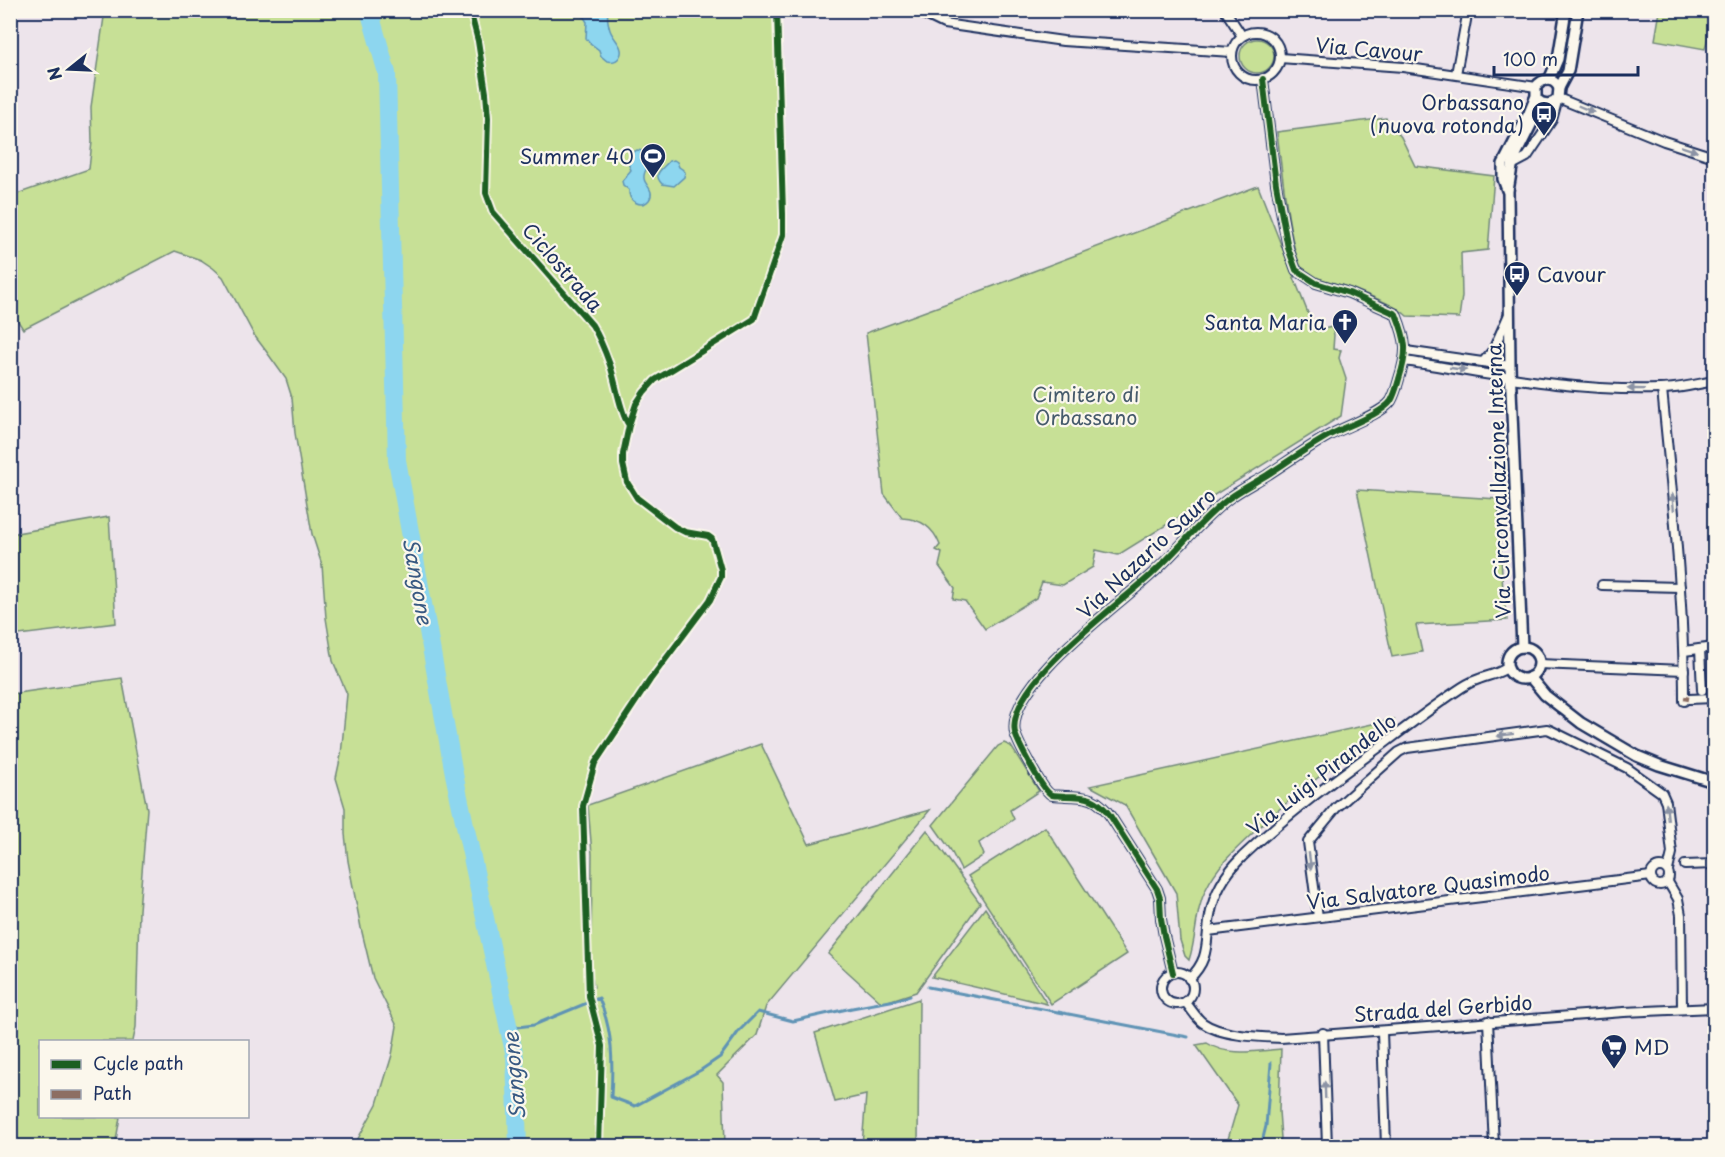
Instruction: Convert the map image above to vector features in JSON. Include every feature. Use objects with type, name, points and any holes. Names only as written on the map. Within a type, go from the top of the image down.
[{"type":"street","points":[[915,10],[944,24],[1033,37],[1074,42],[1232,52]]},
{"type":"street","points":[[1225,10],[1242,36]]},
{"type":"street","points":[[1456,74],[1468,10]]},
{"type":"street","points":[[1549,80],[1558,59],[1566,10]]},
{"type":"street","points":[[1512,165],[1527,157],[1552,120],[1568,70],[1578,10]]},
{"type":"street","points":[[1257,32],[1271,37],[1280,50],[1275,72],[1263,80],[1246,79],[1240,74],[1232,60],[1232,52],[1242,36],[1257,32]]},
{"type":"street","name":"Via Cavour","points":[[1280,58],[1403,67],[1456,74],[1538,95]]},
{"type":"street","name":"Via Nazario Sauro","points":[[1173,973],[1164,936],[1157,889],[1104,807],[1094,799],[1047,793],[1026,758],[1015,730],[1016,718],[1022,701],[1037,678],[1061,653],[1154,573],[1228,499],[1329,436],[1381,410],[1390,402],[1395,393],[1406,351],[1404,333],[1396,314],[1349,293],[1316,283],[1296,270],[1288,248],[1276,184],[1263,80]]},
{"type":"street","points":[[1508,191],[1503,179],[1503,164],[1538,95],[1542,81],[1555,82],[1559,93],[1664,141],[1714,157]]},
{"type":"street","points":[[1538,95],[1551,104],[1559,93]]},
{"type":"street","name":"Via Circonvallazione Interna","points":[[1522,647],[1510,366],[1508,191],[1512,165],[1538,95]]},
{"type":"street","name":"Via Circonvallazione Interna","points":[[1483,363],[1493,350],[1509,313]]},
{"type":"street","points":[[1406,351],[1510,366]]},
{"type":"street","points":[[1405,361],[1577,386],[1662,389],[1714,381]]},
{"type":"street","points":[[1662,389],[1679,560],[1687,700],[1714,698]]},
{"type":"street","points":[[1602,585],[1680,587]]},
{"type":"street","points":[[1530,678],[1539,664],[1537,655],[1533,650],[1522,647],[1515,649],[1507,662],[1511,674],[1519,678],[1530,678],[1545,695],[1581,723],[1637,756],[1714,782]]},
{"type":"street","points":[[1684,651],[1714,647]]},
{"type":"street","points":[[1700,649],[1702,690]]},
{"type":"street","points":[[1539,664],[1684,670]]},
{"type":"street","name":"Via Luigi Pirandello","points":[[1189,979],[1198,970],[1205,956],[1210,917],[1217,890],[1242,858],[1288,816],[1454,693],[1478,679],[1502,672],[1508,667]]},
{"type":"street","points":[[1318,917],[1308,842],[1336,808],[1399,752],[1407,748],[1547,729],[1627,768],[1662,793],[1666,802],[1672,853],[1668,882],[1678,899],[1681,915],[1683,1009]]},
{"type":"street","points":[[1685,865],[1714,864]]},
{"type":"street","name":"Via Salvatore Quasimodo","points":[[1651,876],[1657,867],[1668,870]]},
{"type":"street","name":"Via Salvatore Quasimodo","points":[[1208,931],[1651,876]]},
{"type":"street","name":"Via Salvatore Quasimodo","points":[[1651,876],[1656,884],[1662,885],[1668,882]]},
{"type":"street","points":[[1182,974],[1189,979],[1192,991],[1185,1002],[1172,1003],[1162,994],[1161,985],[1169,975],[1182,974]]},
{"type":"street","name":"Strada del Gerbido","points":[[1185,1002],[1201,1022],[1220,1030],[1281,1038],[1488,1021],[1714,1008]]},
{"type":"street","points":[[1488,1021],[1494,1146]]},
{"type":"street","points":[[1382,1030],[1386,1146]]},
{"type":"street","points":[[1323,1033],[1327,1146]]},
{"type":"green space","points":[[105,10],[467,11],[480,65],[485,118],[483,194],[490,213],[590,327],[598,342],[608,367],[620,414],[627,427],[621,464],[629,492],[641,505],[684,534],[707,538],[719,570],[708,598],[647,678],[593,762],[581,806],[587,990],[594,987],[591,970],[592,854],[588,805],[761,744],[809,844],[930,810],[766,1006],[757,1035],[717,1075],[723,1082],[725,1146],[354,1146],[377,1104],[392,1055],[397,1026],[373,978],[348,861],[345,808],[336,778],[341,755],[347,694],[333,661],[326,618],[322,565],[312,534],[295,433],[292,398],[286,379],[254,335],[223,277],[201,260],[175,251],[23,329],[11,310],[11,196],[89,169],[92,142],[91,107]]},
{"type":"green space","points":[[472,11],[775,11],[780,235],[752,317],[654,379],[638,398],[629,419],[625,413],[609,356],[594,324],[495,210],[488,193],[488,93],[481,41]]},
{"type":"green space","points":[[1660,11],[1714,11],[1714,37],[1708,37],[1705,49],[1655,40]]},
{"type":"green space","points":[[1257,39],[1269,44],[1274,56],[1269,68],[1257,73],[1245,68],[1240,56],[1245,44]]},
{"type":"green space","points":[[1386,118],[1401,137],[1415,166],[1494,176],[1488,250],[1461,253],[1462,296],[1459,318],[1407,316],[1377,299],[1311,275],[1302,268],[1298,259],[1293,244],[1277,132]]},
{"type":"green space","name":"Cimitero di Orbassano","points":[[1258,186],[1315,331],[1332,327],[1333,349],[1341,350],[1339,358],[1346,379],[1341,416],[1118,555],[1096,550],[1093,567],[1063,585],[1042,582],[1036,598],[985,629],[965,601],[953,599],[955,588],[939,566],[942,553],[936,550],[940,545],[934,533],[921,522],[902,518],[884,494],[866,333]]},
{"type":"green space","points":[[1357,490],[1498,499],[1503,592],[1507,620],[1416,625],[1422,652],[1392,657]]},
{"type":"green space","points":[[109,517],[116,623],[11,636],[11,534]]},
{"type":"green space","points":[[122,678],[147,809],[139,910],[136,1027],[133,1040],[39,1040],[39,1118],[120,1118],[115,1146],[11,1146],[11,694]]},
{"type":"green space","points":[[1395,719],[1287,803],[1221,866],[1202,897],[1189,960],[1185,956],[1180,940],[1176,893],[1125,805],[1090,786]]},
{"type":"green space","points":[[1004,743],[1011,746],[1039,791],[1010,810],[1014,819],[979,843],[984,855],[961,870],[933,825],[998,746]]},
{"type":"green space","points":[[1045,827],[1127,954],[1051,1004],[968,876]]},
{"type":"green space","points":[[927,830],[980,903],[916,992],[882,1003],[828,954]]},
{"type":"green space","points":[[985,908],[1047,1004],[932,977]]},
{"type":"green space","points":[[919,999],[918,1146],[862,1146],[866,1095],[835,1102],[815,1033]]},
{"type":"green space","points":[[1207,1043],[1233,1052],[1281,1049],[1279,1111],[1281,1138],[1278,1146],[1226,1146],[1238,1105],[1196,1045]]},
{"type":"water","points":[[580,11],[595,13],[608,11],[610,30],[621,49],[617,59],[607,61],[586,38],[587,22]]},
{"type":"water","points":[[637,150],[648,154],[649,158],[644,178],[651,196],[646,203],[642,204],[633,200],[622,181],[631,170],[628,163],[630,154]]},
{"type":"water","points":[[674,160],[685,172],[684,177],[674,186],[662,184],[658,177],[659,172],[669,161]]},
{"type":"waterway","name":"Sangone","points":[[369,10],[387,73],[397,460],[454,774],[515,1057],[518,1146]]},
{"type":"waterway","points":[[928,987],[1188,1037]]},
{"type":"waterway","points":[[509,1028],[534,1025],[599,998],[607,1023],[611,1047],[611,1097],[635,1106],[720,1057],[739,1031],[758,1012],[793,1021],[910,996]]},
{"type":"waterway","points":[[1261,1146],[1266,1126],[1271,1063]]},
{"type":"waterway","points":[[505,1146],[517,1135]]},
{"type":"marked path","points":[[1684,698],[1689,699]]},
{"type":"cycle path","name":"Ciclostrada","points":[[470,10],[478,41],[486,93],[488,118],[486,193],[493,212],[592,325],[608,360],[623,414],[629,425]]},
{"type":"cycle path","points":[[599,1146],[602,1046],[589,996],[583,806],[595,763],[650,680],[710,600],[721,577],[712,539],[675,527],[637,498],[627,482],[623,454],[636,404],[655,380],[754,319],[783,235],[777,10]]},
{"type":"cycle path","points":[[1173,973],[1164,936],[1157,889],[1102,806],[1092,799],[1052,795],[1048,792],[1031,767],[1015,733],[1017,713],[1028,692],[1068,646],[1154,572],[1218,507],[1335,432],[1380,411],[1391,401],[1395,393],[1405,354],[1404,339],[1396,314],[1349,293],[1316,283],[1296,270],[1288,248],[1276,184],[1263,79]]},
{"type":"place","name":"Orbassano (nuova rotonda)","points":[[1544,137]]},
{"type":"place","name":"Summer 40","points":[[653,179]]},
{"type":"place","name":"Cavour","points":[[1517,297]]},
{"type":"place","name":"Santa Maria","points":[[1345,345]]},
{"type":"place","name":"MD","points":[[1614,1070]]}]
